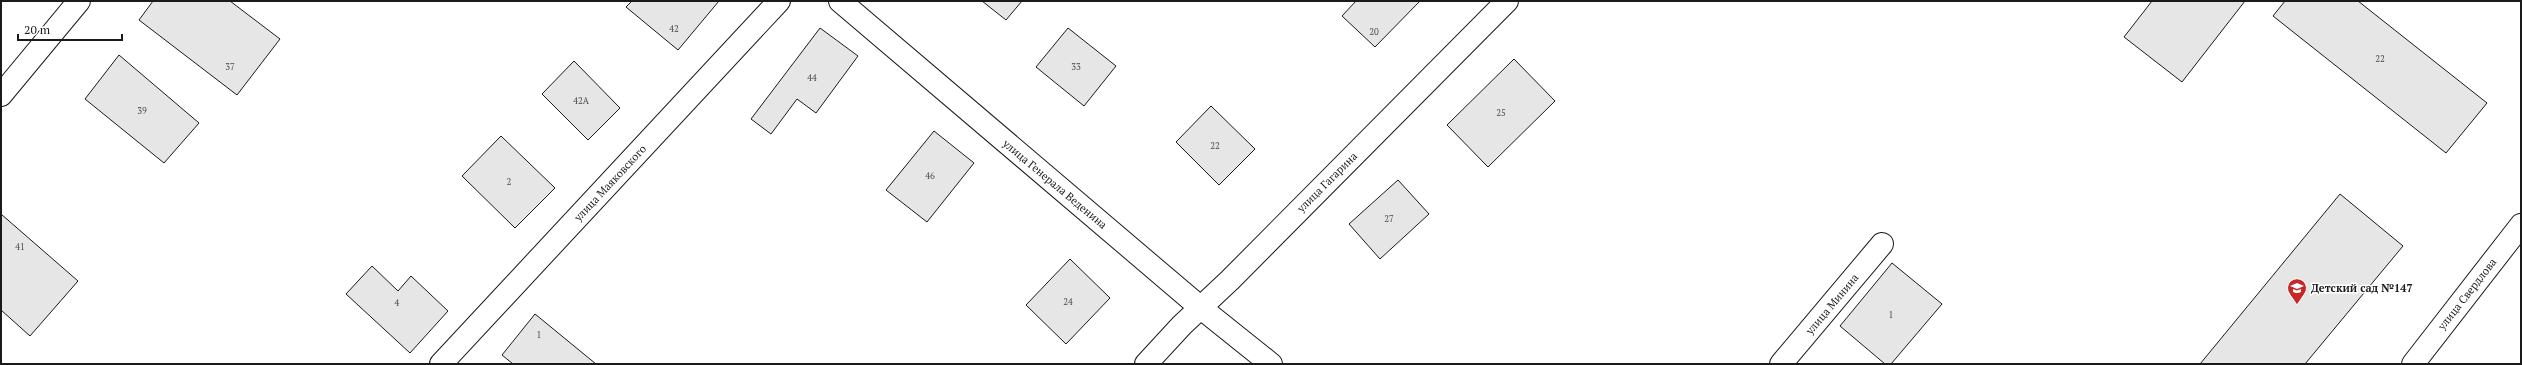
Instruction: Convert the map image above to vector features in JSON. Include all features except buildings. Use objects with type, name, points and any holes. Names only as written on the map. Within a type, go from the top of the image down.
[{"type":"street","points":[[1,94],[79,1]]},
{"type":"street","name":"улица Маяковского","points":[[441,364],[779,1]]},
{"type":"street","name":"улица Генерала Веденина","points":[[840,1],[1201,308],[1271,364]]},
{"type":"street","name":"улица Гагарина","points":[[1146,364],[1182,325],[1201,308],[1507,1]]},
{"type":"street","name":"улица Свердлова","points":[[2413,364],[2521,225]]},
{"type":"street","name":"улица Минина","points":[[1781,364],[1882,244]]},
{"type":"place","name":"Детский сад №147","points":[[2297,305]]}]
